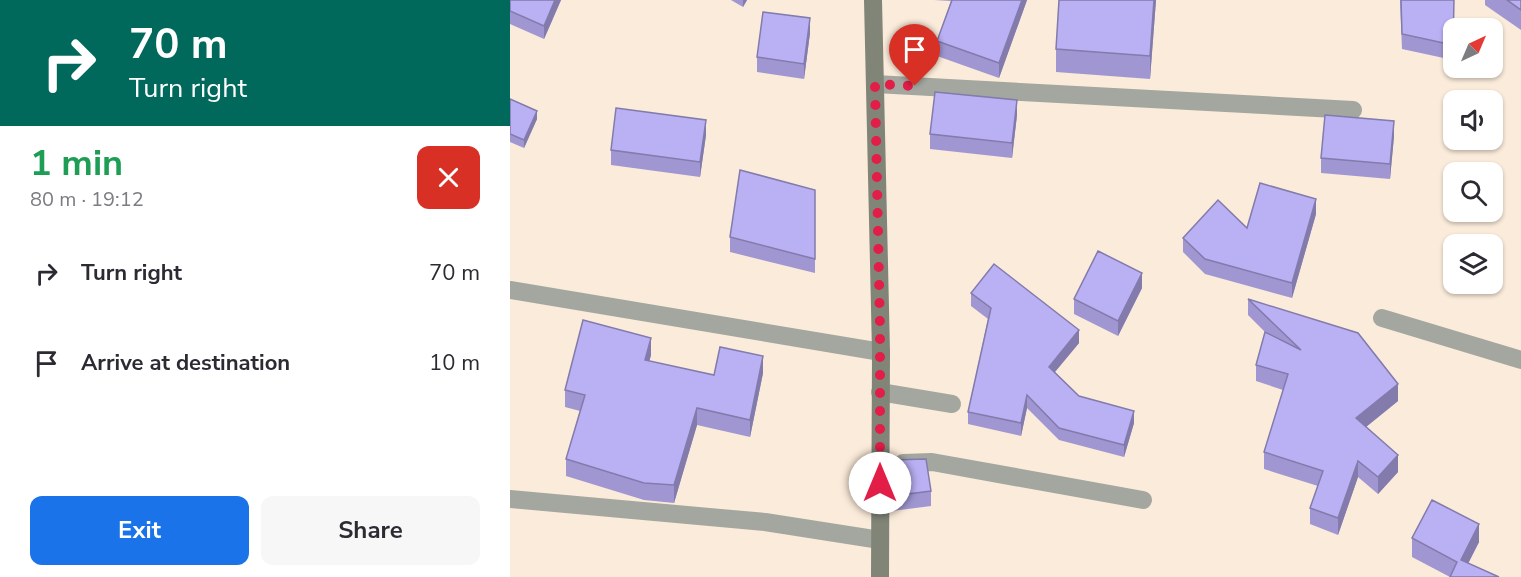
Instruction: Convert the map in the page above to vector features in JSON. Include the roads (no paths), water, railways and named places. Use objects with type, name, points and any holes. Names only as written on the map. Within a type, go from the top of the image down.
[{"type":"main road","points":[[873,0],[881,352],[880,577]]},
{"type":"street","points":[[875,84],[1353,110]]},
{"type":"street","points":[[510,290],[881,352]]},
{"type":"street","points":[[1382,318],[1521,360]]},
{"type":"street","points":[[880,392],[952,404]]},
{"type":"street","points":[[880,464],[933,462],[1143,500]]},
{"type":"street","points":[[510,498],[765,522],[880,540]]}]
